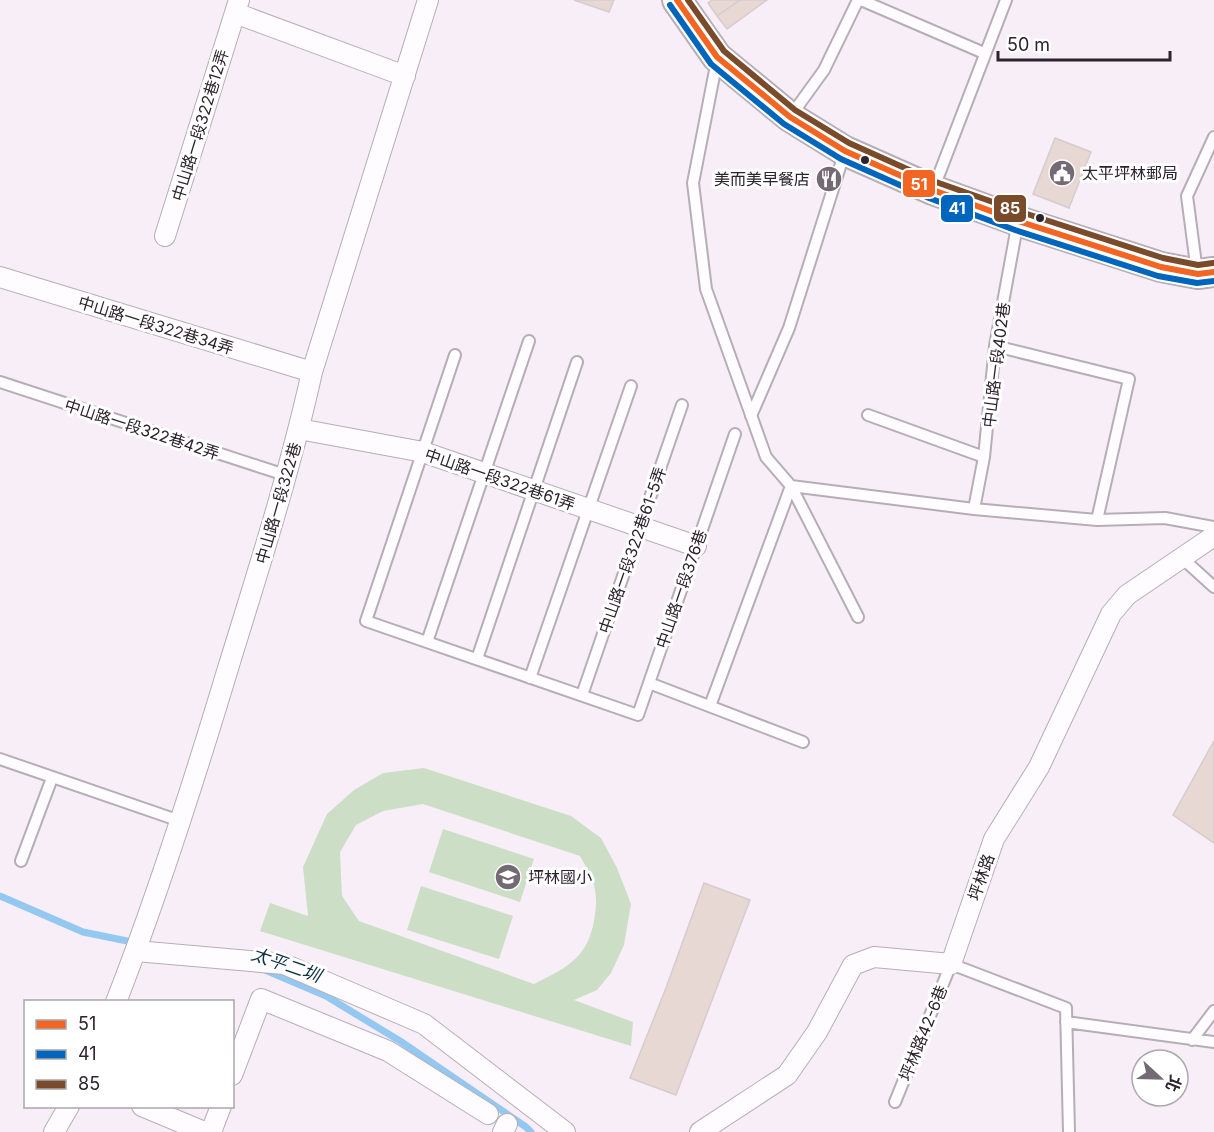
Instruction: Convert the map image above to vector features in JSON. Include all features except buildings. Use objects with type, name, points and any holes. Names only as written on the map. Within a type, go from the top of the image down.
[{"type":"main road","points":[[677,0],[717,57],[790,117],[845,151],[933,190],[1018,221],[1161,267],[1206,273]]},
{"type":"street","name":"中山路一段322巷","points":[[117,1000],[136,951],[180,821],[248,604],[299,429],[312,372],[428,0]]},
{"type":"street","name":"中山路一段322巷12弄","points":[[165,236],[237,7],[405,76]]},
{"type":"street","name":"中山路一段322巷34弄","points":[[0,277],[312,372]]},
{"type":"street","name":"中山路一段322巷61弄","points":[[299,429],[423,452],[696,546]]},
{"type":"street","name":"坪林路","points":[[951,964],[994,840],[1039,767],[1111,614],[1127,595],[1214,536]]},
{"type":"street","points":[[136,951],[284,964],[424,1024],[565,1132]]},
{"type":"street","points":[[700,1132],[787,1075],[817,1032],[853,965],[874,957],[951,964]]},
{"type":"street","points":[[234,1070],[261,999],[388,1051],[488,1114]]},
{"type":"street","points":[[54,1132],[68,1108]]},
{"type":"street","points":[[144,1108],[204,1132]]},
{"type":"street","points":[[211,1132],[221,1108]]},
{"type":"lane","points":[[790,117],[824,70],[860,0],[984,53]]},
{"type":"lane","points":[[933,190],[1006,0]]},
{"type":"lane","points":[[717,57],[693,183],[706,289],[766,457],[791,486],[858,617]]},
{"type":"lane","points":[[1206,273],[1187,196],[1214,137]]},
{"type":"lane","points":[[751,416],[789,328],[845,151]]},
{"type":"lane","name":"中山路一段402巷","points":[[974,509],[984,457],[995,346],[1018,221]]},
{"type":"lane","points":[[427,642],[529,341]]},
{"type":"lane","points":[[995,346],[1129,379],[1097,520]]},
{"type":"lane","points":[[455,355],[366,621],[638,715],[649,683],[803,742]]},
{"type":"lane","points":[[477,659],[577,362]]},
{"type":"lane","name":"中山路一段322巷42弄","points":[[0,382],[285,475]]},
{"type":"lane","points":[[530,678],[631,386]]},
{"type":"lane","name":"中山路一段322巷61-5弄","points":[[582,695],[682,405]]},
{"type":"lane","points":[[868,415],[984,457]]},
{"type":"lane","name":"中山路一段376巷","points":[[649,683],[735,435]]},
{"type":"lane","points":[[791,486],[974,509],[1097,520],[1165,518],[1214,527]]},
{"type":"lane","points":[[710,706],[791,486]]},
{"type":"lane","points":[[1182,558],[1214,587]]},
{"type":"lane","points":[[0,759],[180,821]]},
{"type":"lane","points":[[21,861],[52,778]]},
{"type":"lane","points":[[951,964],[1066,1008],[1069,1132]]},
{"type":"lane","name":"坪林路42-6巷","points":[[895,1102],[951,964]]},
{"type":"lane","points":[[1192,1040],[1214,1011]]},
{"type":"lane","points":[[1066,1023],[1214,1042]]},
{"type":"green space","points":[[424,768],[571,816],[601,838],[617,868],[631,904],[624,945],[611,973],[597,990],[574,1000],[633,1022],[631,1046],[260,931],[270,903],[308,916],[303,867],[327,814],[354,790],[383,773]],"holes":[[[423,804],[580,856],[592,878],[596,902],[588,940],[576,958],[558,972],[534,984],[359,921],[342,896],[340,852],[356,825],[383,811]]]},
{"type":"green space","points":[[443,829],[534,859],[520,902],[429,872]]},
{"type":"green space","points":[[421,886],[513,916],[499,959],[407,930]]},
{"type":"waterway","name":"太平二圳","points":[[0,896],[83,932],[137,943]]},
{"type":"waterway","name":"太平二圳","points":[[265,970],[326,996],[400,1041],[531,1132]]},
{"type":"transit line","name":"51","points":[[677,0],[717,57],[790,117],[845,151],[933,190],[1018,221],[1161,267],[1198,274],[1214,272]]},
{"type":"transit line","name":"85","points":[[688,0],[724,51],[795,110],[849,143],[936,182],[1021,212],[1163,258],[1198,265],[1213,263]]},
{"type":"transit line","name":"41","points":[[670,5],[711,64],[784,124],[841,159],[929,198],[1015,230],[1158,276],[1197,283],[1214,281]]},
{"type":"place","name":"太平坪林郵局","points":[[1062,173]]},
{"type":"place","name":"美而美早餐店","points":[[829,179]]},
{"type":"place","name":"坪林國小","points":[[508,877]]}]
